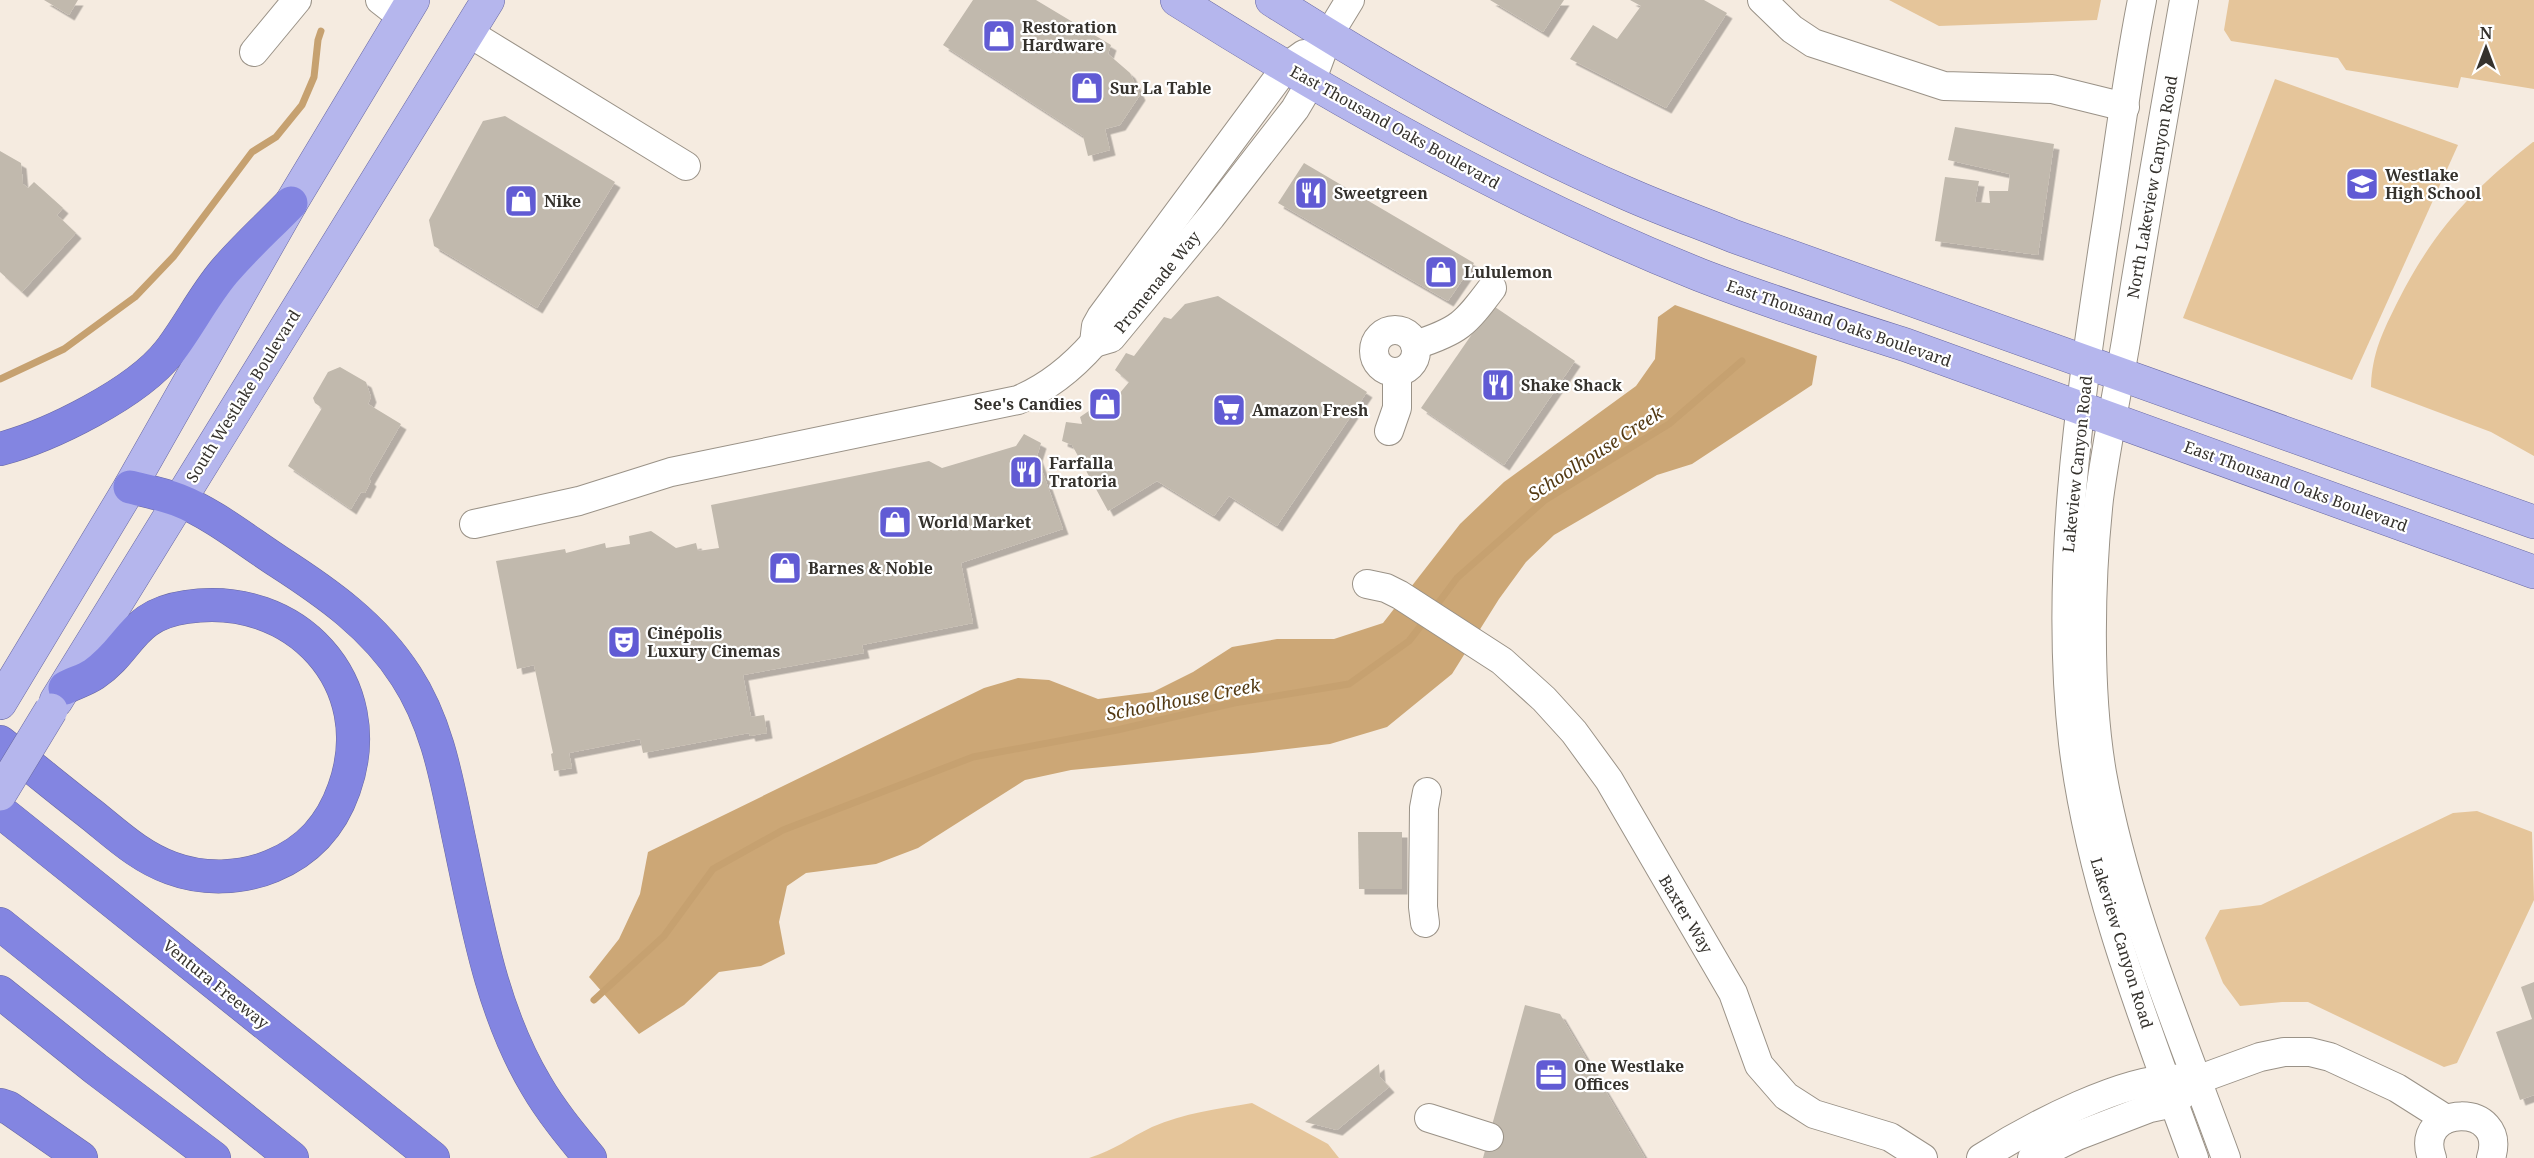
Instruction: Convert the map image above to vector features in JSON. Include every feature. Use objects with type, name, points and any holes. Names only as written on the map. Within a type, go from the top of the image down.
[{"type":"highway","points":[[0,449],[20,444],[93,410],[144,375],[168,353],[224,272],[291,203]]},
{"type":"highway","points":[[130,487],[179,500],[207,515],[329,594],[364,624],[406,675],[422,704],[438,744],[483,952],[498,1003],[536,1085],[561,1122],[590,1158]]},
{"type":"highway","points":[[0,742],[143,856],[171,869],[198,876],[230,876],[258,872],[294,857],[321,832],[339,803],[351,771],[354,734],[341,682],[327,659],[296,628],[266,614],[243,608],[217,605],[186,607],[158,614],[137,628],[113,657],[93,675],[58,699]]},
{"type":"highway","name":"Ventura Freeway","points":[[0,811],[433,1158]]},
{"type":"highway","points":[[0,924],[292,1158]]},
{"type":"highway","points":[[0,993],[214,1158]]},
{"type":"highway","points":[[0,1105],[9,1108],[81,1158]]},
{"type":"main road","name":"South Westlake Boulevard","points":[[0,794],[488,0]]},
{"type":"main road","name":"East Thousand Oaks Boulevard","points":[[1177,0],[1298,75],[1491,180],[1700,275],[2096,413],[2534,572]]},
{"type":"main road","points":[[1272,0],[1328,36],[1430,95],[1627,194],[1734,236],[2534,522]]},
{"type":"main road","points":[[6,693],[130,487],[291,203],[399,6]]},
{"type":"street","points":[[254,52],[297,0]]},
{"type":"street","name":"Promenade Way","points":[[474,524],[579,501],[671,472],[1018,400],[1038,392],[1075,365],[1094,343],[1096,326],[1101,317],[1298,75],[1328,36],[1350,0]]},
{"type":"street","points":[[1762,0],[1792,29],[1813,43],[1944,86],[2052,89],[2125,108]]},
{"type":"street","points":[[2087,363],[2132,50],[2142,0]]},
{"type":"street","name":"North Lakeview Canyon Road","points":[[2119,374],[2184,0]]},
{"type":"street","points":[[469,33],[686,166]]},
{"type":"street","points":[[1415,345],[1445,335],[1467,321],[1492,288]]},
{"type":"street","points":[[1400,331],[1411,338],[1415,345],[1413,363],[1396,373],[1384,370],[1378,365],[1373,353],[1376,340],[1385,333],[1400,331]]},
{"type":"street","name":"Lakeview Canyon Road","points":[[2087,363],[2096,413],[2094,688],[2098,742],[2116,839],[2140,927],[2226,1158]]},
{"type":"street","points":[[1389,430],[1397,408],[1396,373]]},
{"type":"street","name":"Lakeview Canyon Road","points":[[2119,374],[2096,413],[2071,510],[2065,603],[2073,745],[2098,873],[2114,929],[2194,1158]]},
{"type":"street","name":"Baxter Way","points":[[1367,584],[1386,588],[1400,595],[1464,634],[1502,661],[1544,699],[1574,732],[1609,780],[1734,993],[1759,1065],[1786,1096],[1824,1118],[1890,1137],[1923,1158]]},
{"type":"street","points":[[1425,923],[1423,907],[1426,792]]},
{"type":"street","points":[[1981,1158],[2011,1139],[2079,1105],[2170,1090],[2260,1057],[2284,1052],[2310,1052],[2330,1057],[2397,1088],[2446,1119]]},
{"type":"street","points":[[2032,1158],[2077,1136],[2150,1108],[2170,1090]]},
{"type":"street","points":[[2432,1158],[2429,1144],[2437,1125],[2456,1115],[2466,1115],[2485,1125],[2493,1144],[2491,1158]]},
{"type":"street","points":[[1429,1118],[1489,1137]]},
{"type":"shaded area","points":[[1889,0],[2101,0],[2097,20],[1939,26]]},
{"type":"shaded area","points":[[2229,0],[2534,0],[2534,89],[2461,77],[2458,88],[2346,70],[2338,58],[2231,41],[2224,30]]},
{"type":"shaded area","points":[[2275,79],[2458,145],[2352,380],[2183,318]]},
{"type":"shaded area","points":[[2533,142],[2534,456],[2491,432],[2371,387],[2376,353],[2383,332],[2426,253],[2440,232],[2473,195]]},
{"type":"shaded area","points":[[1675,305],[1817,356],[1812,385],[1692,464],[1657,475],[1554,535],[1526,562],[1499,599],[1452,674],[1387,727],[1330,744],[1071,770],[1025,780],[918,848],[876,864],[806,873],[787,886],[779,922],[785,954],[761,966],[719,972],[684,1005],[639,1034],[589,977],[619,939],[640,894],[648,852],[984,688],[1018,678],[1049,680],[1098,699],[1153,692],[1193,672],[1232,647],[1277,639],[1334,639],[1383,623],[1460,524],[1504,482],[1636,386],[1655,359],[1658,317]]},
{"type":"shaded area","points":[[2477,811],[2532,832],[2534,900],[2457,1063],[2444,1067],[2308,1002],[2240,1006],[2223,983],[2205,938],[2220,910],[2261,905],[2453,813]]},
{"type":"shaded area","points":[[1252,1103],[1328,1144],[1339,1158],[1089,1158],[1164,1122],[1201,1112]]},
{"type":"building","points":[[44,0],[78,0],[69,15]]},
{"type":"building","points":[[973,0],[1036,0],[1111,45],[1108,54],[1130,73],[1140,95],[1120,125],[1105,129],[1110,150],[1088,156],[1083,136],[943,45]]},
{"type":"building","points":[[1490,0],[1564,0],[1543,32]]},
{"type":"building","points":[[1630,0],[1704,0],[1727,13],[1666,108],[1570,59],[1593,25],[1617,39],[1641,6]]},
{"type":"building","name":"Nike","points":[[505,116],[615,182],[537,308],[434,246],[429,220],[483,121]]},
{"type":"building","points":[[1955,127],[2054,144],[2038,255],[1935,241],[1945,177],[1979,181],[1975,202],[1990,203],[1989,191],[2008,191],[2010,174],[1948,160]]},
{"type":"building","points":[[0,151],[21,163],[23,184],[28,188],[34,182],[63,208],[57,215],[76,233],[22,292],[0,272]]},
{"type":"building","points":[[1304,163],[1474,263],[1448,301],[1278,203]]},
{"type":"building","name":"Amazon Fresh","points":[[1218,296],[1367,392],[1277,526],[1229,496],[1214,516],[1157,481],[1108,511],[1072,445],[1062,441],[1066,422],[1082,424],[1080,417],[1099,404],[1097,400],[1107,393],[1114,400],[1129,382],[1115,370],[1126,353],[1134,356],[1164,317],[1171,319],[1185,304]]},
{"type":"building","name":"Shake Shack","points":[[1492,305],[1575,361],[1504,465],[1421,408]]},
{"type":"building","points":[[340,367],[366,382],[371,397],[368,404],[401,424],[369,479],[371,481],[365,493],[361,492],[351,509],[288,466],[322,408],[315,403],[313,398],[328,372]]},
{"type":"building","points":[[1024,434],[1041,443],[1037,456],[1063,529],[961,563],[973,623],[862,645],[864,653],[743,675],[751,717],[764,715],[767,733],[750,736],[749,733],[643,753],[640,739],[569,753],[572,768],[554,771],[551,754],[553,753],[534,665],[517,669],[496,561],[565,549],[566,553],[605,543],[606,548],[630,544],[629,536],[651,531],[676,548],[696,543],[698,551],[719,548],[711,505],[929,461],[942,468],[1016,446]]},
{"type":"building","points":[[1358,832],[1402,832],[1402,889],[1359,889]]},
{"type":"building","points":[[2534,982],[2534,1095],[2520,1100],[2496,1032],[2532,1019],[2521,987]]},
{"type":"building","name":"One Westlake Offices","points":[[1525,1005],[1560,1014],[1645,1158],[1483,1158]]},
{"type":"building","points":[[1379,1064],[1380,1077],[1389,1087],[1337,1130],[1305,1122]]},
{"type":"waterway","points":[[0,379],[64,349],[135,297],[174,256],[252,152],[276,137],[302,105],[314,77],[321,31]]},
{"type":"waterway","name":"Schoolhouse Creek","points":[[1433,610],[1457,578],[1545,500],[1669,424],[1742,361]]},
{"type":"waterway","name":"Schoolhouse Creek","points":[[594,1000],[664,936],[713,869],[783,830],[973,757],[1117,730],[1234,703],[1349,684],[1409,641],[1426,619]]},
{"type":"place","name":"Restoration Hardware","points":[[999,36]]},
{"type":"place","name":"Sur La Table","points":[[1087,88]]},
{"type":"place","name":"Westlake High School","points":[[2362,184]]},
{"type":"place","name":"Sweetgreen","points":[[1311,193]]},
{"type":"place","name":"Nike","points":[[521,201]]},
{"type":"place","name":"Lululemon","points":[[1441,272]]},
{"type":"place","name":"Shake Shack","points":[[1498,385]]},
{"type":"place","name":"See's Candies","points":[[1105,404]]},
{"type":"place","name":"Amazon Fresh","points":[[1229,410]]},
{"type":"place","name":"Farfalla Tratoria","points":[[1026,472]]},
{"type":"place","name":"World Market","points":[[895,522]]},
{"type":"place","name":"Barnes & Noble","points":[[785,568]]},
{"type":"place","name":"Cinépolis Luxury Cinemas","points":[[624,642]]},
{"type":"place","name":"One Westlake Offices","points":[[1551,1075]]}]
